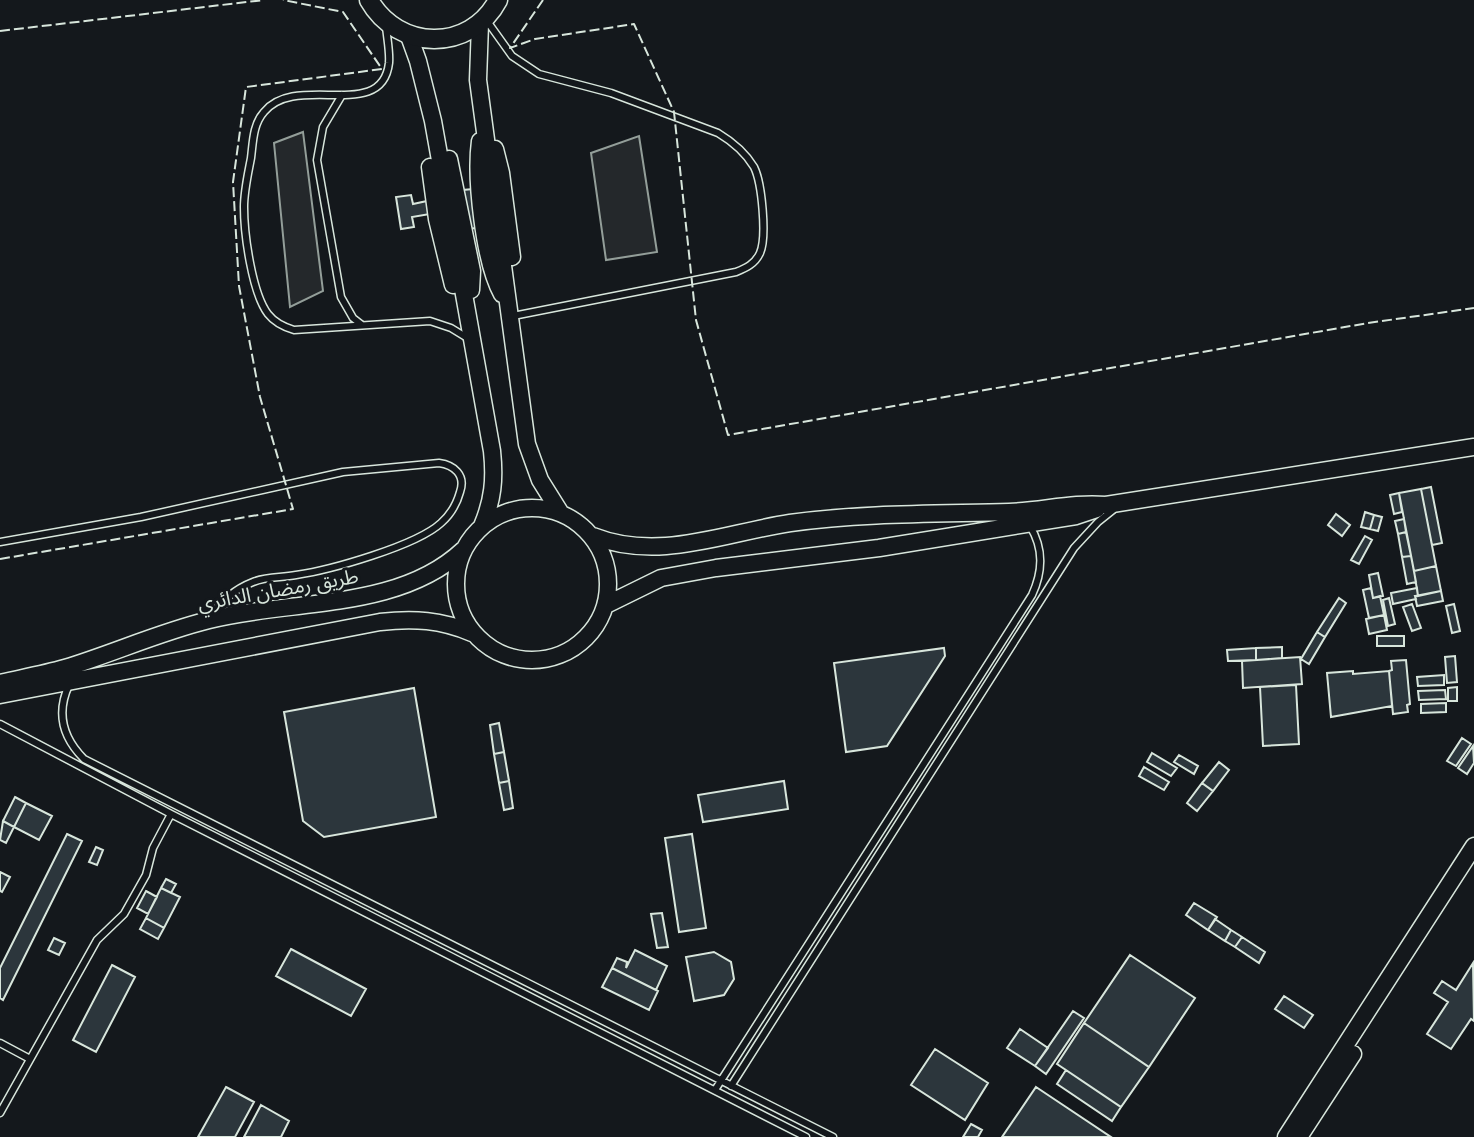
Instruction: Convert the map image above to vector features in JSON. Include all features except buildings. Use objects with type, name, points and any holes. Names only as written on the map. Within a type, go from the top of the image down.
[{"type":"main road","points":[[368,1],[386,23],[409,36],[428,40],[446,39],[464,33],[483,21],[498,0]]},
{"type":"street","points":[[483,21],[478,80],[483,119],[477,175],[490,267],[509,311]]},
{"type":"street","points":[[409,36],[433,121],[450,163],[462,215],[472,271],[469,310],[494,470],[492,503],[482,526],[463,550],[456,571],[456,593],[461,614],[472,633]]},
{"type":"street","points":[[483,119],[499,161],[507,208],[513,269],[509,311],[527,444],[540,480],[560,512]]},
{"type":"street","points":[[433,121],[430,171],[437,219],[453,285],[469,310]]},
{"type":"street","points":[[593,536],[628,547],[658,548],[790,523],[1025,511],[1067,504],[1106,505],[1474,447]]},
{"type":"street","points":[[606,605],[661,578],[716,568],[879,548],[1076,516],[1106,505]]},
{"type":"street","points":[[0,695],[380,622],[411,619],[436,620],[472,633],[490,648],[512,658],[535,660],[559,656],[580,644],[596,627],[606,605],[609,581],[605,558],[593,536],[578,522],[560,512],[539,507],[519,508],[499,515],[482,526]]},
{"type":"street","name":"طريق رمضان الدائري","points":[[0,683],[65,668],[209,620],[373,594],[404,586],[430,575],[463,550]]},
{"type":"street","points":[[1286,1137],[1474,846]]},
{"type":"street","points":[[1299,1137],[1474,866]]},
{"type":"lane","points":[[483,21],[512,56],[539,74],[636,101],[718,133],[745,154],[761,185],[762,250],[747,268],[509,311]]},
{"type":"lane","points":[[386,23],[389,61],[381,83],[362,95],[293,94],[278,100],[264,111],[256,125],[246,191],[245,242],[253,276],[268,314],[282,326],[294,330],[430,321],[451,328],[475,345]]},
{"type":"lane","points":[[342,95],[323,127],[317,160],[341,297],[353,318],[362,325]]},
{"type":"lane","points":[[0,542],[141,517],[360,470],[439,463],[449,464],[457,470],[462,488],[454,507],[442,523],[425,534],[340,565],[255,581],[226,598],[209,620]]},
{"type":"lane","points":[[725,1096],[1074,548],[1098,522],[1126,502]]},
{"type":"lane","points":[[715,1090],[1032,595],[1038,581],[1040,551],[1028,523]]},
{"type":"lane","points":[[70,681],[64,694],[62,723],[67,737],[84,759],[833,1137]]},
{"type":"lane","points":[[0,724],[806,1137]]},
{"type":"lane","points":[[0,1113],[98,937],[124,914],[146,875],[153,848],[171,814]]},
{"type":"lane","points":[[0,1043],[30,1059]]},
{"type":"shaded area","points":[[303,132],[323,291],[290,307],[274,143]]},
{"type":"shaded area","points":[[639,136],[657,252],[606,260],[591,153]]},
{"type":"fence","points":[[0,31],[264,0]]},
{"type":"fence","points":[[0,559],[293,509],[260,397],[239,286],[233,182],[246,87],[382,69],[343,12],[283,0]]},
{"type":"fence","points":[[543,0],[510,48],[535,39],[634,24],[674,112],[696,320],[728,435],[1368,323],[1474,308]]}]
